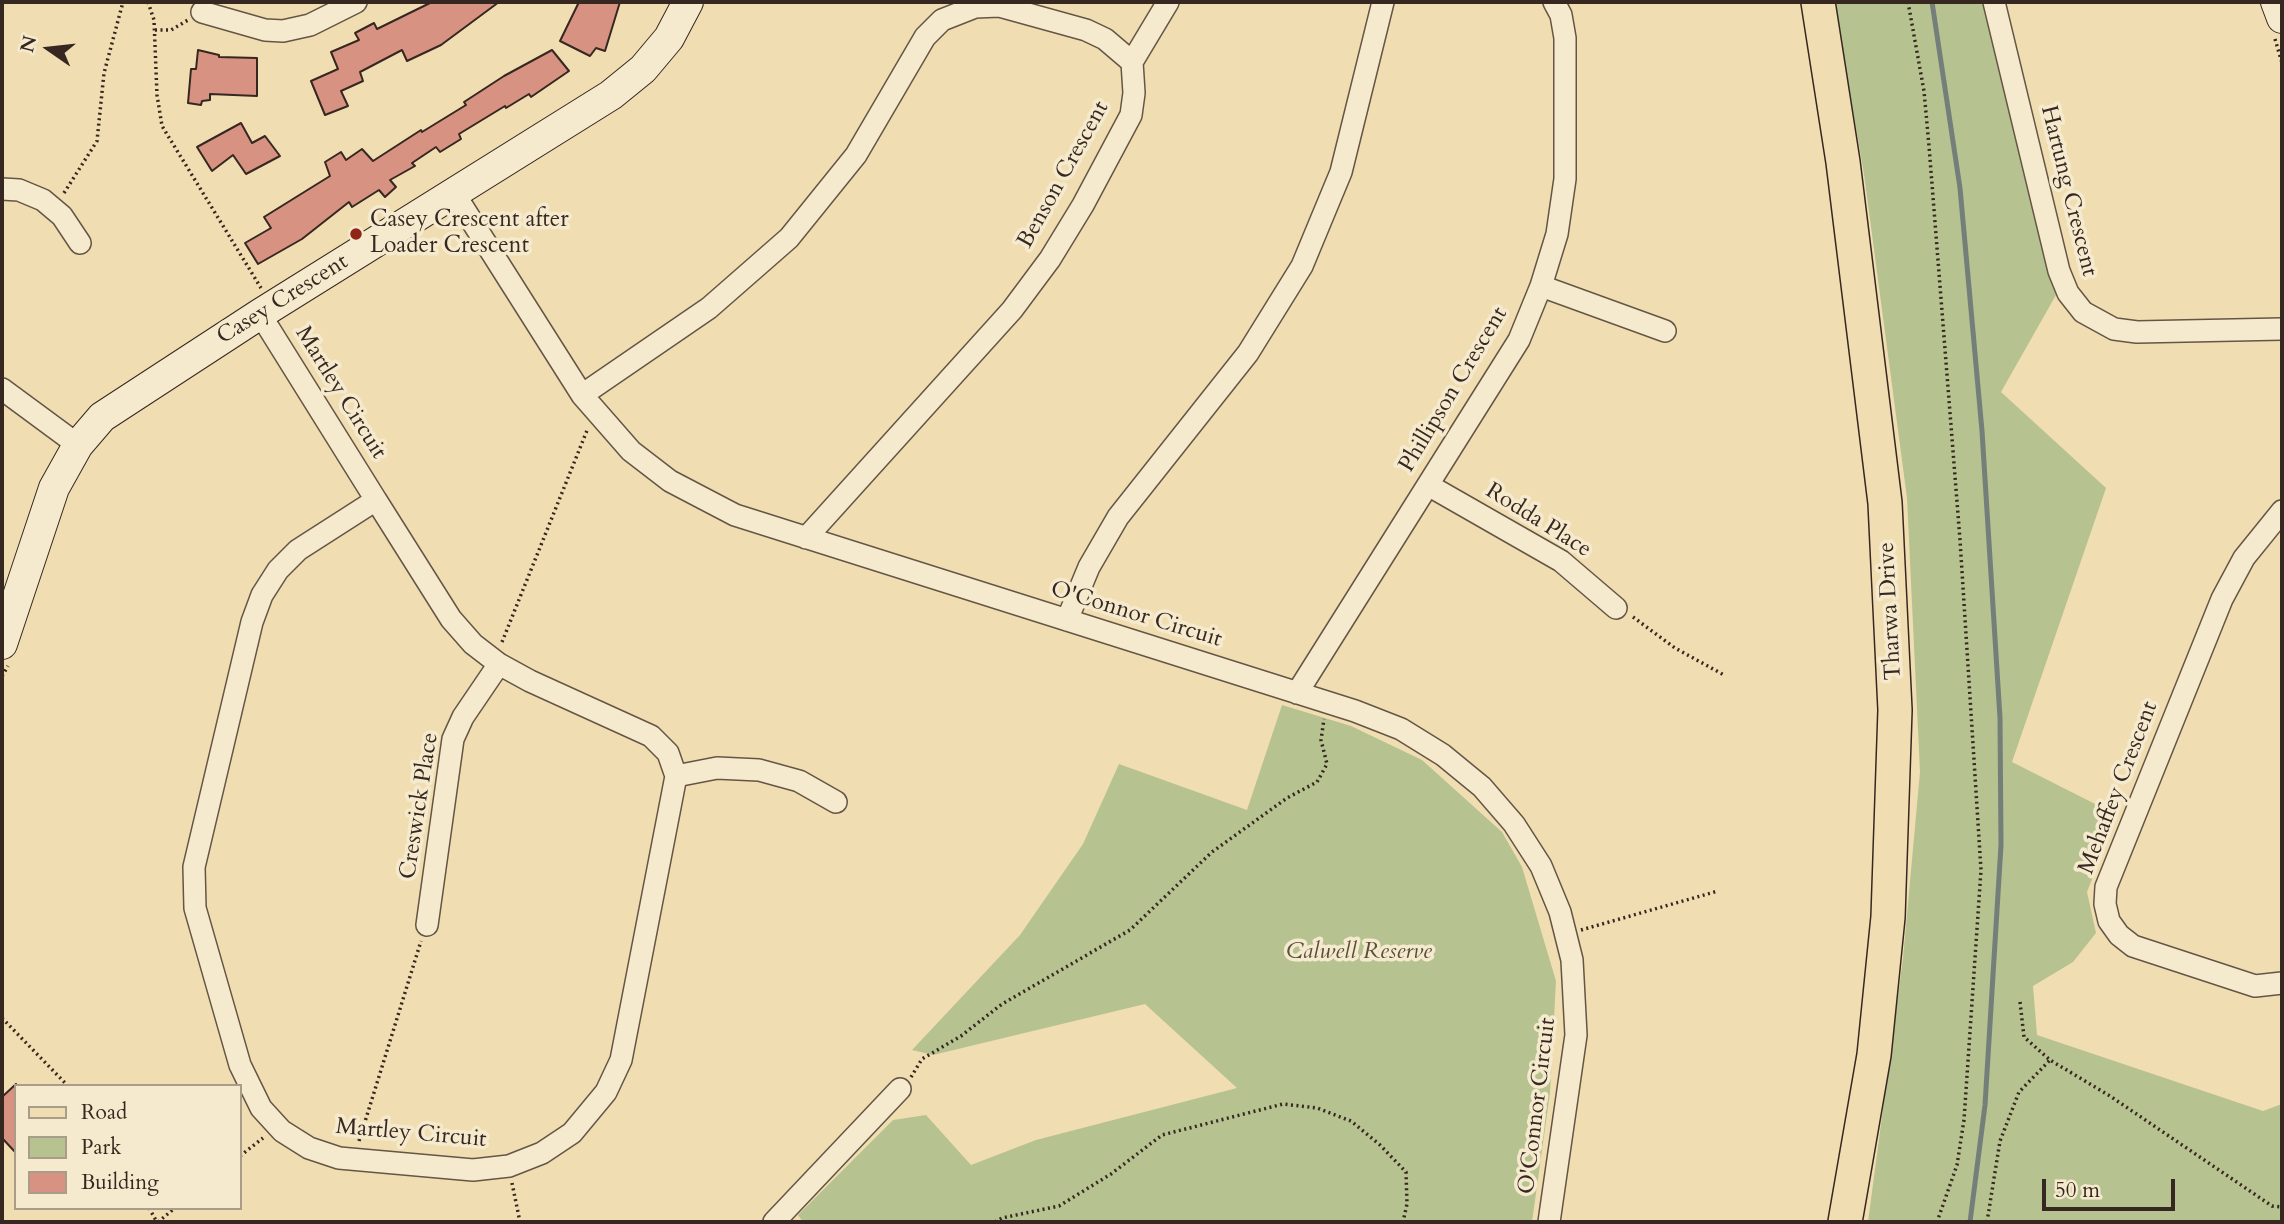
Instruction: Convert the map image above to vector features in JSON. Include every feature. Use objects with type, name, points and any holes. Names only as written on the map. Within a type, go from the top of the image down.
[{"type":"main road","name":"Tharwa Drive","points":[[1818,2],[1857,264],[1885,503],[1895,710],[1888,917],[1872,1069],[1845,1222]]},
{"type":"street","points":[[202,12],[265,30],[297,30],[356,2]]},
{"type":"street","name":"Casey Crescent","points":[[6,652],[54,488],[78,445],[117,405],[262,305],[454,193],[611,95],[643,69],[669,38],[688,2]]},
{"type":"street","points":[[582,395],[709,308],[789,238],[856,155],[925,37],[942,20],[964,6],[999,6],[1086,30],[1105,39],[1132,62],[1168,2]]},
{"type":"street","points":[[1067,620],[1089,567],[1118,517],[1248,353],[1302,266],[1341,172],[1383,2]]},
{"type":"street","name":"Phillipson Crescent","points":[[1297,693],[1519,340],[1541,286],[1557,234],[1565,179],[1565,38],[1561,15],[1554,2]]},
{"type":"street","name":"Hartung Crescent","points":[[1994,2],[2059,271],[2068,293],[2083,312],[2114,329],[2137,332],[2282,329]]},
{"type":"street","points":[[2276,2],[2282,18]]},
{"type":"street","name":"Benson Crescent","points":[[806,538],[991,334],[1050,259],[1131,115],[1134,93],[1132,62]]},
{"type":"street","points":[[2,189],[19,190],[43,200],[80,243]]},
{"type":"street","name":"O'Connor Circuit","points":[[454,193],[582,395],[631,451],[670,481],[735,515],[1297,693],[1401,729],[1443,755],[1482,787],[1514,824],[1541,866],[1560,912],[1569,948],[1577,1010],[1576,1035],[1549,1222]]},
{"type":"street","points":[[1541,286],[1665,331]]},
{"type":"street","name":"Martley Circuit","points":[[262,305],[376,500],[452,619],[473,644],[495,661],[651,736],[668,753],[676,776],[621,1060],[606,1092],[572,1133],[542,1153],[509,1166],[473,1170],[339,1158],[309,1148],[282,1131],[261,1108],[245,1080],[195,908],[194,867],[252,622],[262,595],[278,570],[299,550],[376,500]]},
{"type":"street","points":[[2,388],[78,445]]},
{"type":"street","name":"Rodda Place","points":[[1428,485],[1561,561],[1616,608]]},
{"type":"street","name":"Mehaffey Crescent","points":[[2282,511],[2244,558],[2222,599],[2106,887],[2105,904],[2109,921],[2119,935],[2133,946],[2255,986],[2282,983]]},
{"type":"street","name":"Creswick Place","points":[[427,925],[453,740],[495,661]]},
{"type":"street","points":[[676,776],[717,768],[759,770],[799,781],[836,802]]},
{"type":"street","points":[[774,1222],[900,1089]]},
{"type":"path","points":[[55,211],[97,141],[104,73],[123,2]]},
{"type":"path","points":[[148,2],[155,30],[157,95],[162,126],[255,274],[262,305]]},
{"type":"path","points":[[1908,2],[1923,80],[1929,146],[1960,540],[1981,870],[1964,1120],[1957,1164],[1937,1222]]},
{"type":"path","points":[[155,30],[171,30],[202,12]]},
{"type":"path","points":[[495,661],[590,425],[597,433]]},
{"type":"path","points":[[1616,608],[1636,618],[1675,648],[1724,675]]},
{"type":"path","points":[[2,676],[6,652]]},
{"type":"path","points":[[1325,714],[1336,718]]},
{"type":"path","points":[[900,1089],[922,1059],[961,1036],[1002,1004],[1130,930],[1212,852],[1287,798],[1317,782],[1327,764],[1321,740],[1322,724]]},
{"type":"path","points":[[1593,926],[1718,891]]},
{"type":"path","points":[[361,1134],[427,925]]},
{"type":"path","points":[[2020,1002],[2024,1037],[2050,1060],[2110,1096],[2272,1206],[2282,1208]]},
{"type":"path","points":[[2,1018],[66,1084]]},
{"type":"path","points":[[1987,1222],[2000,1141],[2019,1092],[2050,1060]]},
{"type":"path","points":[[995,1222],[1002,1218],[1059,1206],[1111,1174],[1162,1135],[1283,1104],[1317,1108],[1350,1121],[1380,1145],[1406,1172],[1407,1204],[1403,1222]]},
{"type":"path","points":[[242,1154],[262,1139]]},
{"type":"path","points":[[509,1166],[520,1222]]},
{"type":"path","points":[[157,1222],[172,1210]]},
{"type":"green space","points":[[1834,2],[1987,2],[2056,295],[2001,392],[2106,488],[2012,762],[2117,815],[2087,892],[2096,933],[2073,962],[2033,986],[2037,1035],[2263,1111],[2282,1104],[2282,1222],[1868,1222],[1903,958],[1920,772],[1907,498],[1864,174]]},
{"type":"green space","name":"Calwell Reserve","points":[[1282,705],[1351,726],[1422,760],[1502,832],[1522,867],[1556,981],[1550,1093],[1532,1222],[803,1222],[798,1215],[893,1120],[926,1115],[971,1165],[1036,1140],[1237,1088],[1145,1004],[933,1055],[912,1050],[1020,935],[1083,844],[1119,764],[1247,810]]},
{"type":"building","points":[[432,2],[499,2],[441,45],[407,61],[402,50],[360,72],[363,81],[341,91],[348,106],[325,115],[311,81],[338,69],[331,52],[359,40],[355,33],[374,23],[377,29]]},
{"type":"building","points":[[579,2],[620,2],[605,51],[596,48],[590,56],[560,41]]},
{"type":"building","points":[[198,50],[219,57],[257,58],[257,96],[210,94],[210,100],[202,101],[201,105],[188,103],[191,69],[196,69]]},
{"type":"building","points":[[552,50],[569,71],[531,97],[529,94],[506,108],[505,106],[459,134],[461,139],[440,152],[436,147],[412,163],[415,166],[390,180],[396,187],[385,197],[379,190],[352,207],[349,202],[302,239],[258,264],[245,243],[271,228],[264,217],[330,176],[325,162],[341,152],[346,160],[362,149],[373,161],[466,105],[464,102],[504,76]]},
{"type":"building","points":[[241,123],[252,143],[265,136],[280,156],[246,174],[233,155],[212,171],[197,147]]},
{"type":"building","points":[[14,1086],[14,1151],[2,1138],[2,1097]]},
{"type":"waterway","points":[[1932,2],[1960,188],[1982,431],[2000,718],[2001,845],[1985,1105],[1970,1222]]},
{"type":"place","name":"Casey Crescent after Loader Crescent","points":[[356,234]]}]
